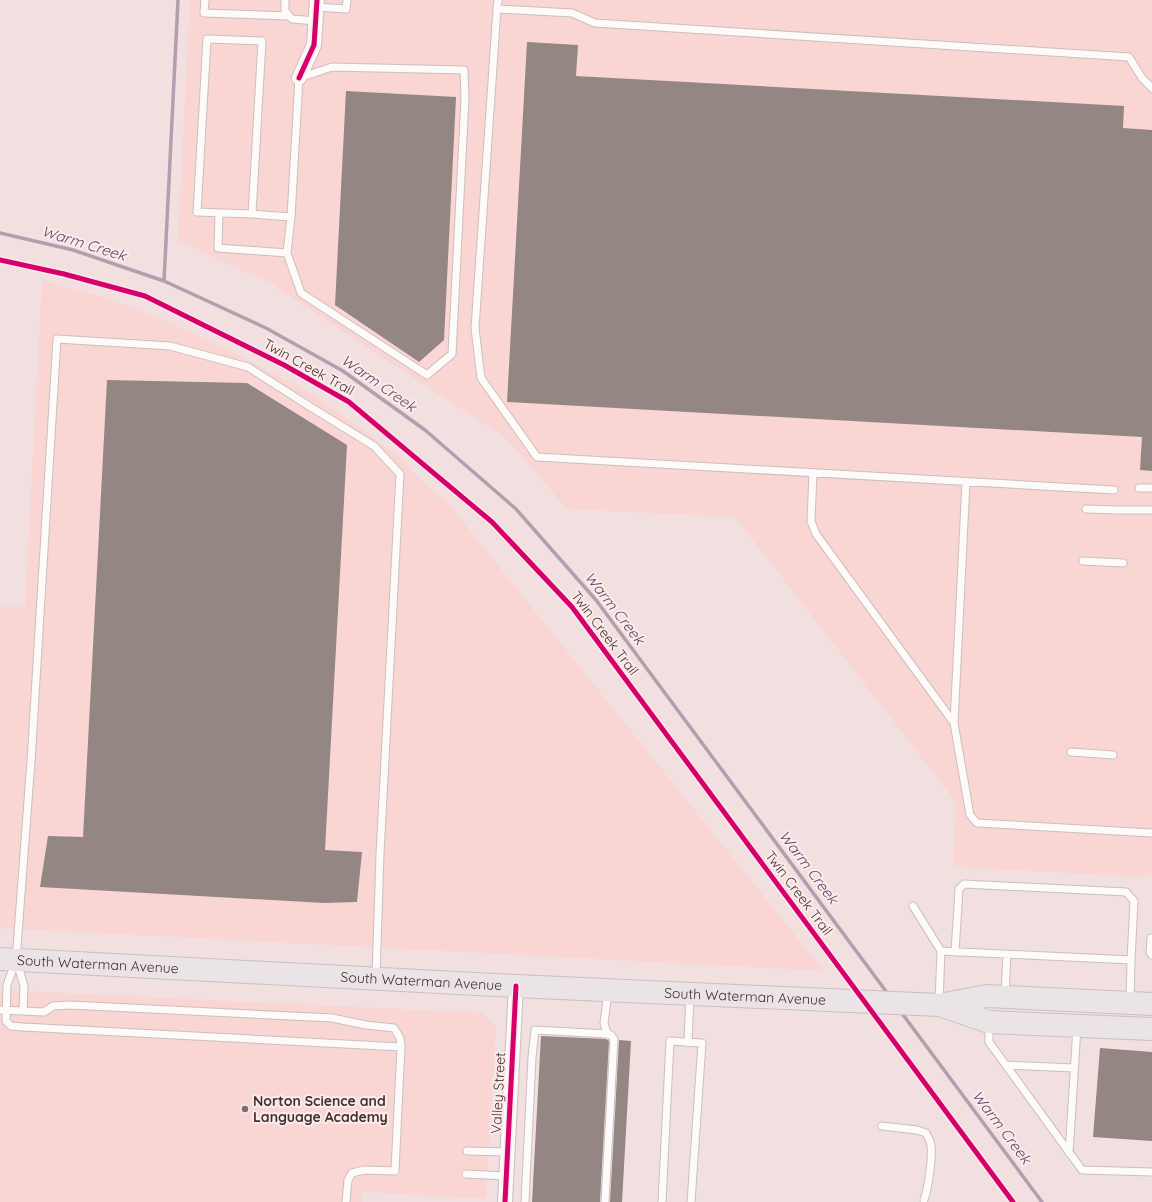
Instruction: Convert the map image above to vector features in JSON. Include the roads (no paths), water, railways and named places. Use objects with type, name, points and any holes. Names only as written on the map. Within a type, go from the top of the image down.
[{"type":"main road","name":"South Waterman Avenue","points":[[8,960],[516,986],[939,1005],[987,996],[1152,1004]]},
{"type":"main road","points":[[989,1022],[989,1016],[995,1010],[1108,1016],[1130,1003]]},
{"type":"main road","name":"South Waterman Avenue","points":[[939,1005],[989,1022],[1152,1029]]},
{"type":"street","points":[[299,78],[314,45],[316,3]]},
{"type":"street","name":"Valley Street","points":[[504,1202],[516,986]]},
{"type":"lane","points":[[204,0],[204,12],[288,16]]},
{"type":"lane","points":[[285,0],[285,11],[292,19],[316,21]]},
{"type":"lane","points":[[316,3],[346,9],[347,0]]},
{"type":"lane","points":[[498,0],[475,328],[480,378],[537,457],[1114,490]]},
{"type":"lane","points":[[497,9],[572,13],[595,23],[1128,57],[1142,78],[1152,88]]},
{"type":"lane","points":[[252,214],[262,41],[207,39],[197,212],[291,217]]},
{"type":"lane","points":[[332,67],[464,70],[465,100],[452,354],[427,375],[301,293],[287,253],[291,217],[299,78],[332,67]]},
{"type":"lane","points":[[219,213],[218,248],[287,253]]},
{"type":"lane","points":[[376,979],[380,854],[400,474],[374,446],[248,367],[170,346],[57,339],[31,761],[3,1010],[6,1021],[11,1026],[401,1047]]},
{"type":"lane","points":[[813,473],[811,522],[816,534],[954,723]]},
{"type":"lane","points":[[966,482],[954,723],[970,814],[977,823],[1152,833]]},
{"type":"lane","points":[[1139,488],[1152,488]]},
{"type":"lane","points":[[1086,509],[1152,510]]},
{"type":"lane","points":[[1083,561],[1123,563]]},
{"type":"lane","points":[[1071,752],[1113,755]]},
{"type":"lane","points":[[955,952],[959,889],[964,884],[1126,892],[1134,901],[1130,1003]]},
{"type":"lane","points":[[913,906],[941,951],[939,1005]]},
{"type":"lane","points":[[1151,938],[1150,952],[1152,955]]},
{"type":"lane","points":[[941,951],[1131,960]]},
{"type":"lane","points":[[1005,997],[1007,954]]},
{"type":"lane","points":[[8,960],[24,986],[22,1011]]},
{"type":"lane","points":[[607,1034],[604,1023],[609,990]]},
{"type":"lane","points":[[688,1042],[690,994]]},
{"type":"lane","points":[[3,1010],[44,1012],[53,1006],[70,1005],[332,1018],[366,1025],[394,1028],[400,1038],[401,1047],[395,1171],[364,1170],[352,1173],[348,1180],[346,1202]]},
{"type":"lane","points":[[989,1022],[989,1042],[1082,1170],[1152,1172]]},
{"type":"lane","points":[[1069,1153],[1077,1026]]},
{"type":"lane","points":[[525,1202],[532,1057],[535,1030],[612,1035],[614,1041],[604,1202]]},
{"type":"lane","points":[[662,1202],[670,1041],[702,1044],[691,1202]]},
{"type":"lane","points":[[1006,1065],[1074,1068]]},
{"type":"lane","points":[[882,1126],[918,1130],[926,1133],[931,1143],[930,1177],[928,1190],[924,1200]]},
{"type":"lane","points":[[467,1151],[507,1152]]},
{"type":"lane","points":[[466,1174],[506,1176]]},
{"type":"waterway","points":[[164,281],[178,0]]},
{"type":"waterway","name":"Warm Creek","points":[[0,233],[73,250],[164,281],[266,328],[343,371],[425,430],[516,509],[596,600],[888,994]]},
{"type":"waterway","name":"Warm Creek","points":[[901,1012],[1042,1202]]},
{"type":"place","name":"Norton Science and Language Academy","points":[[245,1109]]}]
